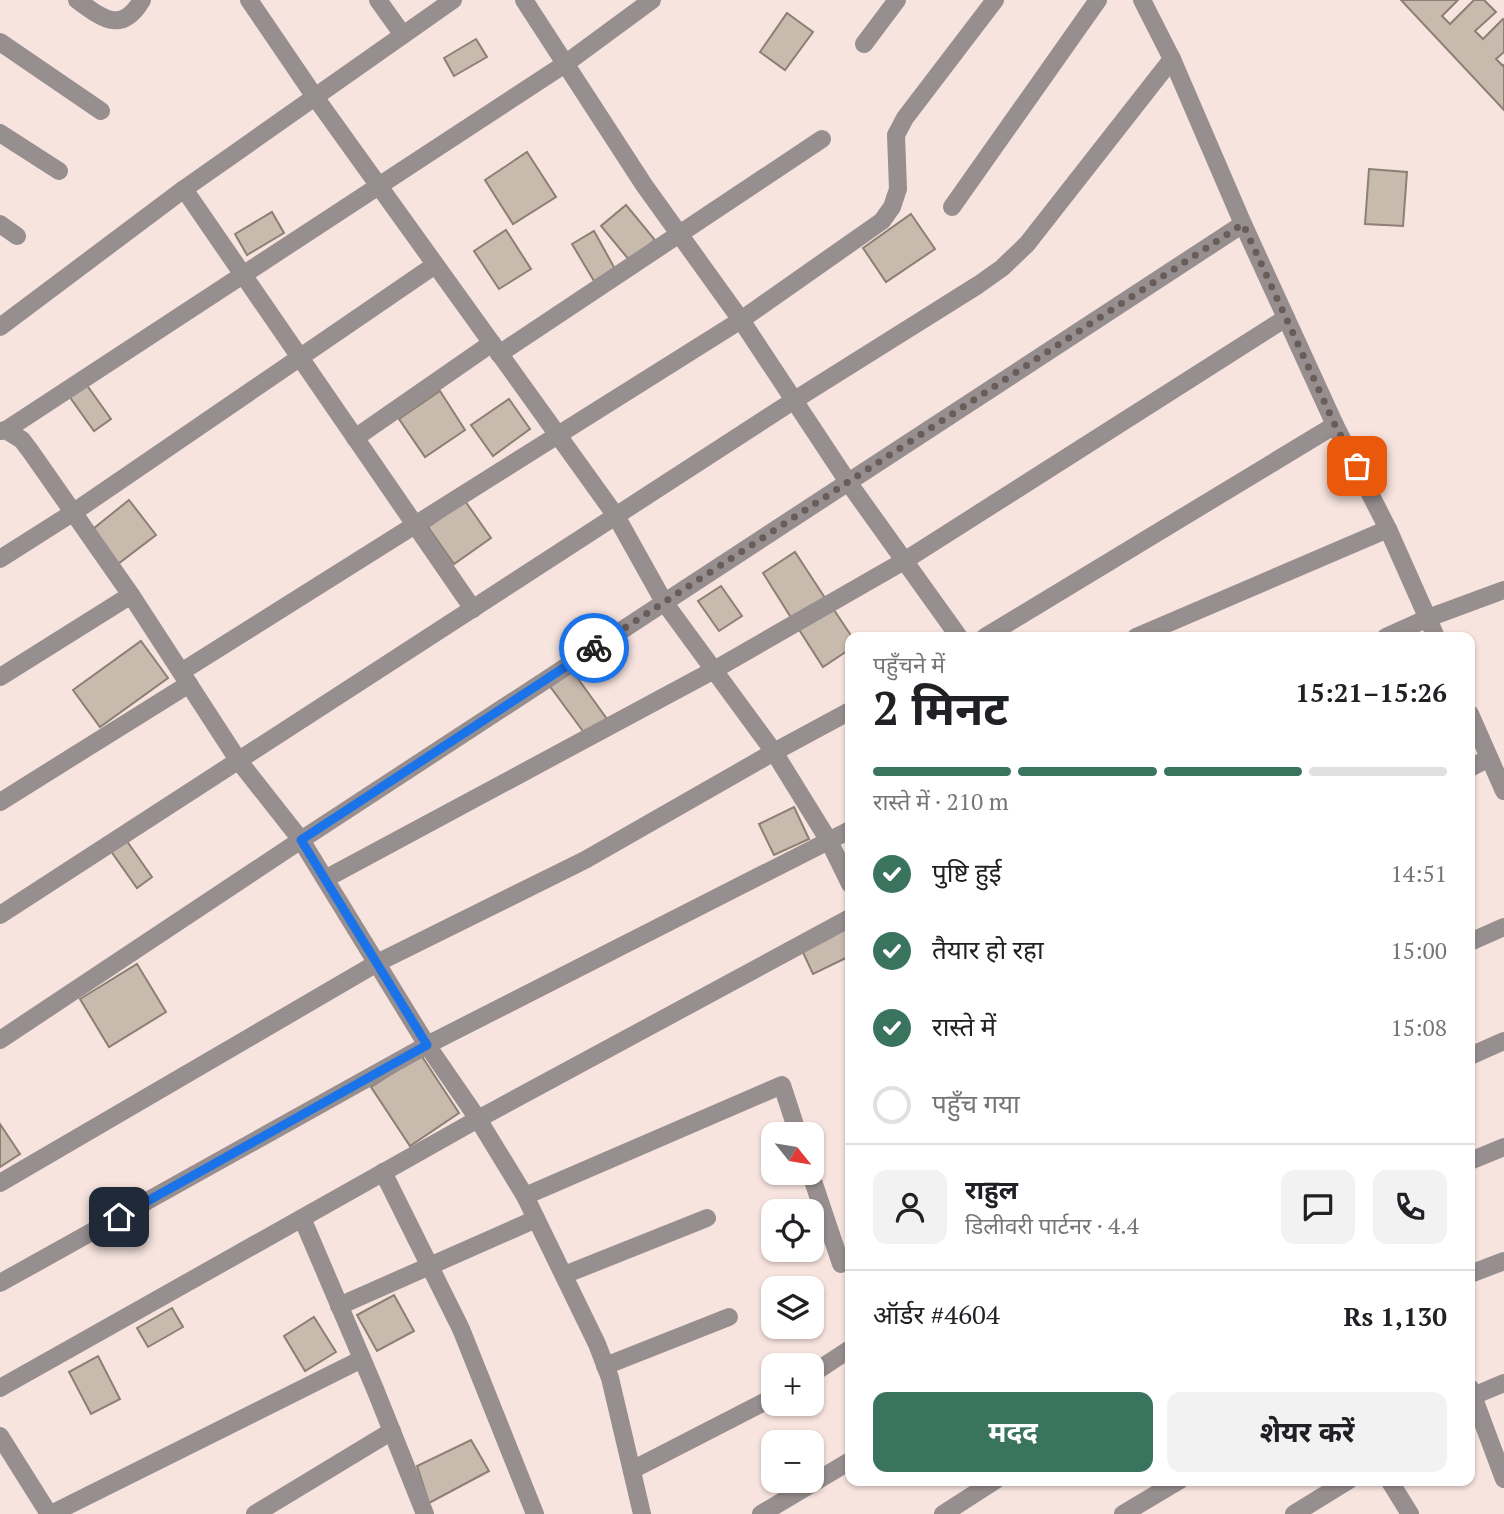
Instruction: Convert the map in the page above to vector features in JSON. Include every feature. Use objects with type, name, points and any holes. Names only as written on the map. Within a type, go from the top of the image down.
[{"type":"street","points":[[77,0],[110,20],[122,20],[136,9],[142,0]]},
{"type":"street","points":[[248,0],[314,97],[616,516],[664,602],[775,752],[829,841],[845,874]]},
{"type":"street","points":[[378,0],[403,35]]},
{"type":"street","points":[[0,327],[184,189],[453,0]]},
{"type":"street","points":[[524,0],[644,185],[741,320],[848,482],[955,632]]},
{"type":"street","points":[[3,431],[565,64],[652,0]]},
{"type":"street","points":[[864,44],[897,0]]},
{"type":"street","points":[[0,802],[415,524],[741,320],[882,221],[892,207],[898,189],[896,135],[905,118],[995,0]]},
{"type":"street","points":[[952,207],[1098,0]]},
{"type":"street","points":[[1142,0],[1172,59],[1243,224],[1335,425],[1388,529],[1434,632]]},
{"type":"street","points":[[0,41],[102,111]]},
{"type":"street","points":[[0,915],[1002,268],[1027,244],[1172,59]]},
{"type":"street","points":[[0,133],[59,171]]},
{"type":"street","points":[[355,438],[679,234],[822,139]]},
{"type":"street","points":[[184,189],[473,609]]},
{"type":"street","points":[[0,224],[17,236]]},
{"type":"street","points":[[0,1040],[1243,224]]},
{"type":"street","points":[[0,559],[74,512],[435,265]]},
{"type":"street","points":[[325,879],[714,670],[904,561],[1286,318]]},
{"type":"street","points":[[993,632],[1335,425]]},
{"type":"street","points":[[3,431],[22,440],[131,595],[238,760],[301,840],[427,1045],[478,1119],[525,1196],[597,1345],[610,1378],[642,1514]]},
{"type":"street","points":[[1148,632],[1388,529]]},
{"type":"street","points":[[1396,632],[1504,590]]},
{"type":"street","points":[[0,677],[131,595]]},
{"type":"street","points":[[0,1183],[377,963],[585,860],[845,714]]},
{"type":"street","points":[[1475,726],[1504,791]]},
{"type":"street","points":[[1475,765],[1489,758]]},
{"type":"street","points":[[0,1283],[427,1045],[845,833]]},
{"type":"street","points":[[0,1388],[478,1119],[845,921]]},
{"type":"street","points":[[1475,941],[1504,927]]},
{"type":"street","points":[[1475,1054],[1504,1041]]},
{"type":"street","points":[[525,1196],[782,1084],[794,1122]]},
{"type":"street","points":[[1475,1159],[1504,1147]]},
{"type":"street","points":[[383,1172],[461,1329],[535,1514]]},
{"type":"street","points":[[814,1185],[841,1264]]},
{"type":"street","points":[[302,1218],[425,1514]]},
{"type":"street","points":[[564,1275],[707,1218]]},
{"type":"street","points":[[339,1306],[536,1219]]},
{"type":"street","points":[[1475,1272],[1504,1261]]},
{"type":"street","points":[[605,1366],[729,1317]]},
{"type":"street","points":[[824,1366],[845,1352]]},
{"type":"street","points":[[0,1436],[50,1514],[362,1359]]},
{"type":"street","points":[[1475,1391],[1504,1383]]},
{"type":"street","points":[[1475,1403],[1504,1479]]},
{"type":"street","points":[[632,1470],[761,1404]]},
{"type":"street","points":[[255,1514],[392,1431]]},
{"type":"street","points":[[761,1514],[845,1464]]},
{"type":"street","points":[[943,1514],[987,1486]]},
{"type":"street","points":[[1123,1514],[1170,1486]]},
{"type":"street","points":[[1294,1514],[1339,1486]]},
{"type":"street","points":[[1393,1486],[1410,1514]]},
{"type":"building","points":[[1401,0],[1458,0],[1442,16],[1450,24],[1474,0],[1484,0],[1496,12],[1475,31],[1483,39],[1504,20],[1504,52],[1496,59],[1504,65],[1504,110]]},
{"type":"building","points":[[787,13],[813,32],[785,70],[760,52]]},
{"type":"building","points":[[476,39],[487,57],[454,76],[444,58]]},
{"type":"building","points":[[527,152],[556,197],[513,224],[485,180]]},
{"type":"building","points":[[1369,169],[1407,172],[1403,226],[1365,224]]},
{"type":"building","points":[[626,205],[655,240],[630,261],[601,226]]},
{"type":"building","points":[[272,212],[284,233],[247,255],[235,234]]},
{"type":"building","points":[[911,214],[935,249],[886,282],[863,248]]},
{"type":"building","points":[[506,230],[531,269],[499,289],[474,251]]},
{"type":"building","points":[[594,231],[615,269],[594,281],[572,244]]},
{"type":"building","points":[[86,384],[111,419],[94,431],[69,396]]},
{"type":"building","points":[[440,391],[465,430],[425,457],[399,419]]},
{"type":"building","points":[[509,399],[530,429],[493,456],[471,425]]},
{"type":"building","points":[[129,500],[156,535],[114,567],[88,533]]},
{"type":"building","points":[[465,501],[491,538],[454,564],[428,527]]},
{"type":"building","points":[[795,552],[825,598],[792,619],[763,573]]},
{"type":"building","points":[[721,586],[742,616],[719,631],[698,601]]},
{"type":"building","points":[[832,607],[849,632],[845,632],[845,652],[823,667],[798,628]]},
{"type":"building","points":[[141,641],[168,678],[100,727],[73,690]]},
{"type":"building","points":[[571,669],[607,719],[585,734],[549,685]]},
{"type":"building","points":[[794,807],[809,839],[774,855],[759,824]]},
{"type":"building","points":[[124,837],[152,877],[137,888],[108,847]]},
{"type":"building","points":[[845,925],[845,958],[813,974],[800,946]]},
{"type":"building","points":[[137,964],[166,1012],[109,1047],[80,999]]},
{"type":"building","points":[[421,1055],[459,1113],[410,1146],[371,1087]]},
{"type":"building","points":[[0,1124],[20,1154],[0,1167]]},
{"type":"building","points":[[394,1295],[414,1331],[377,1351],[357,1315]]},
{"type":"building","points":[[172,1308],[183,1327],[148,1347],[137,1328]]},
{"type":"building","points":[[314,1317],[336,1352],[305,1371],[284,1336]]},
{"type":"building","points":[[98,1356],[120,1399],[91,1414],[69,1372]]},
{"type":"building","points":[[471,1440],[489,1471],[429,1503],[417,1466]]},
{"type":"way so far","points":[[594,648],[1243,224],[1335,425],[1357,466]]},
{"type":"route","points":[[119,1217],[427,1045],[301,840],[594,648]]}]
